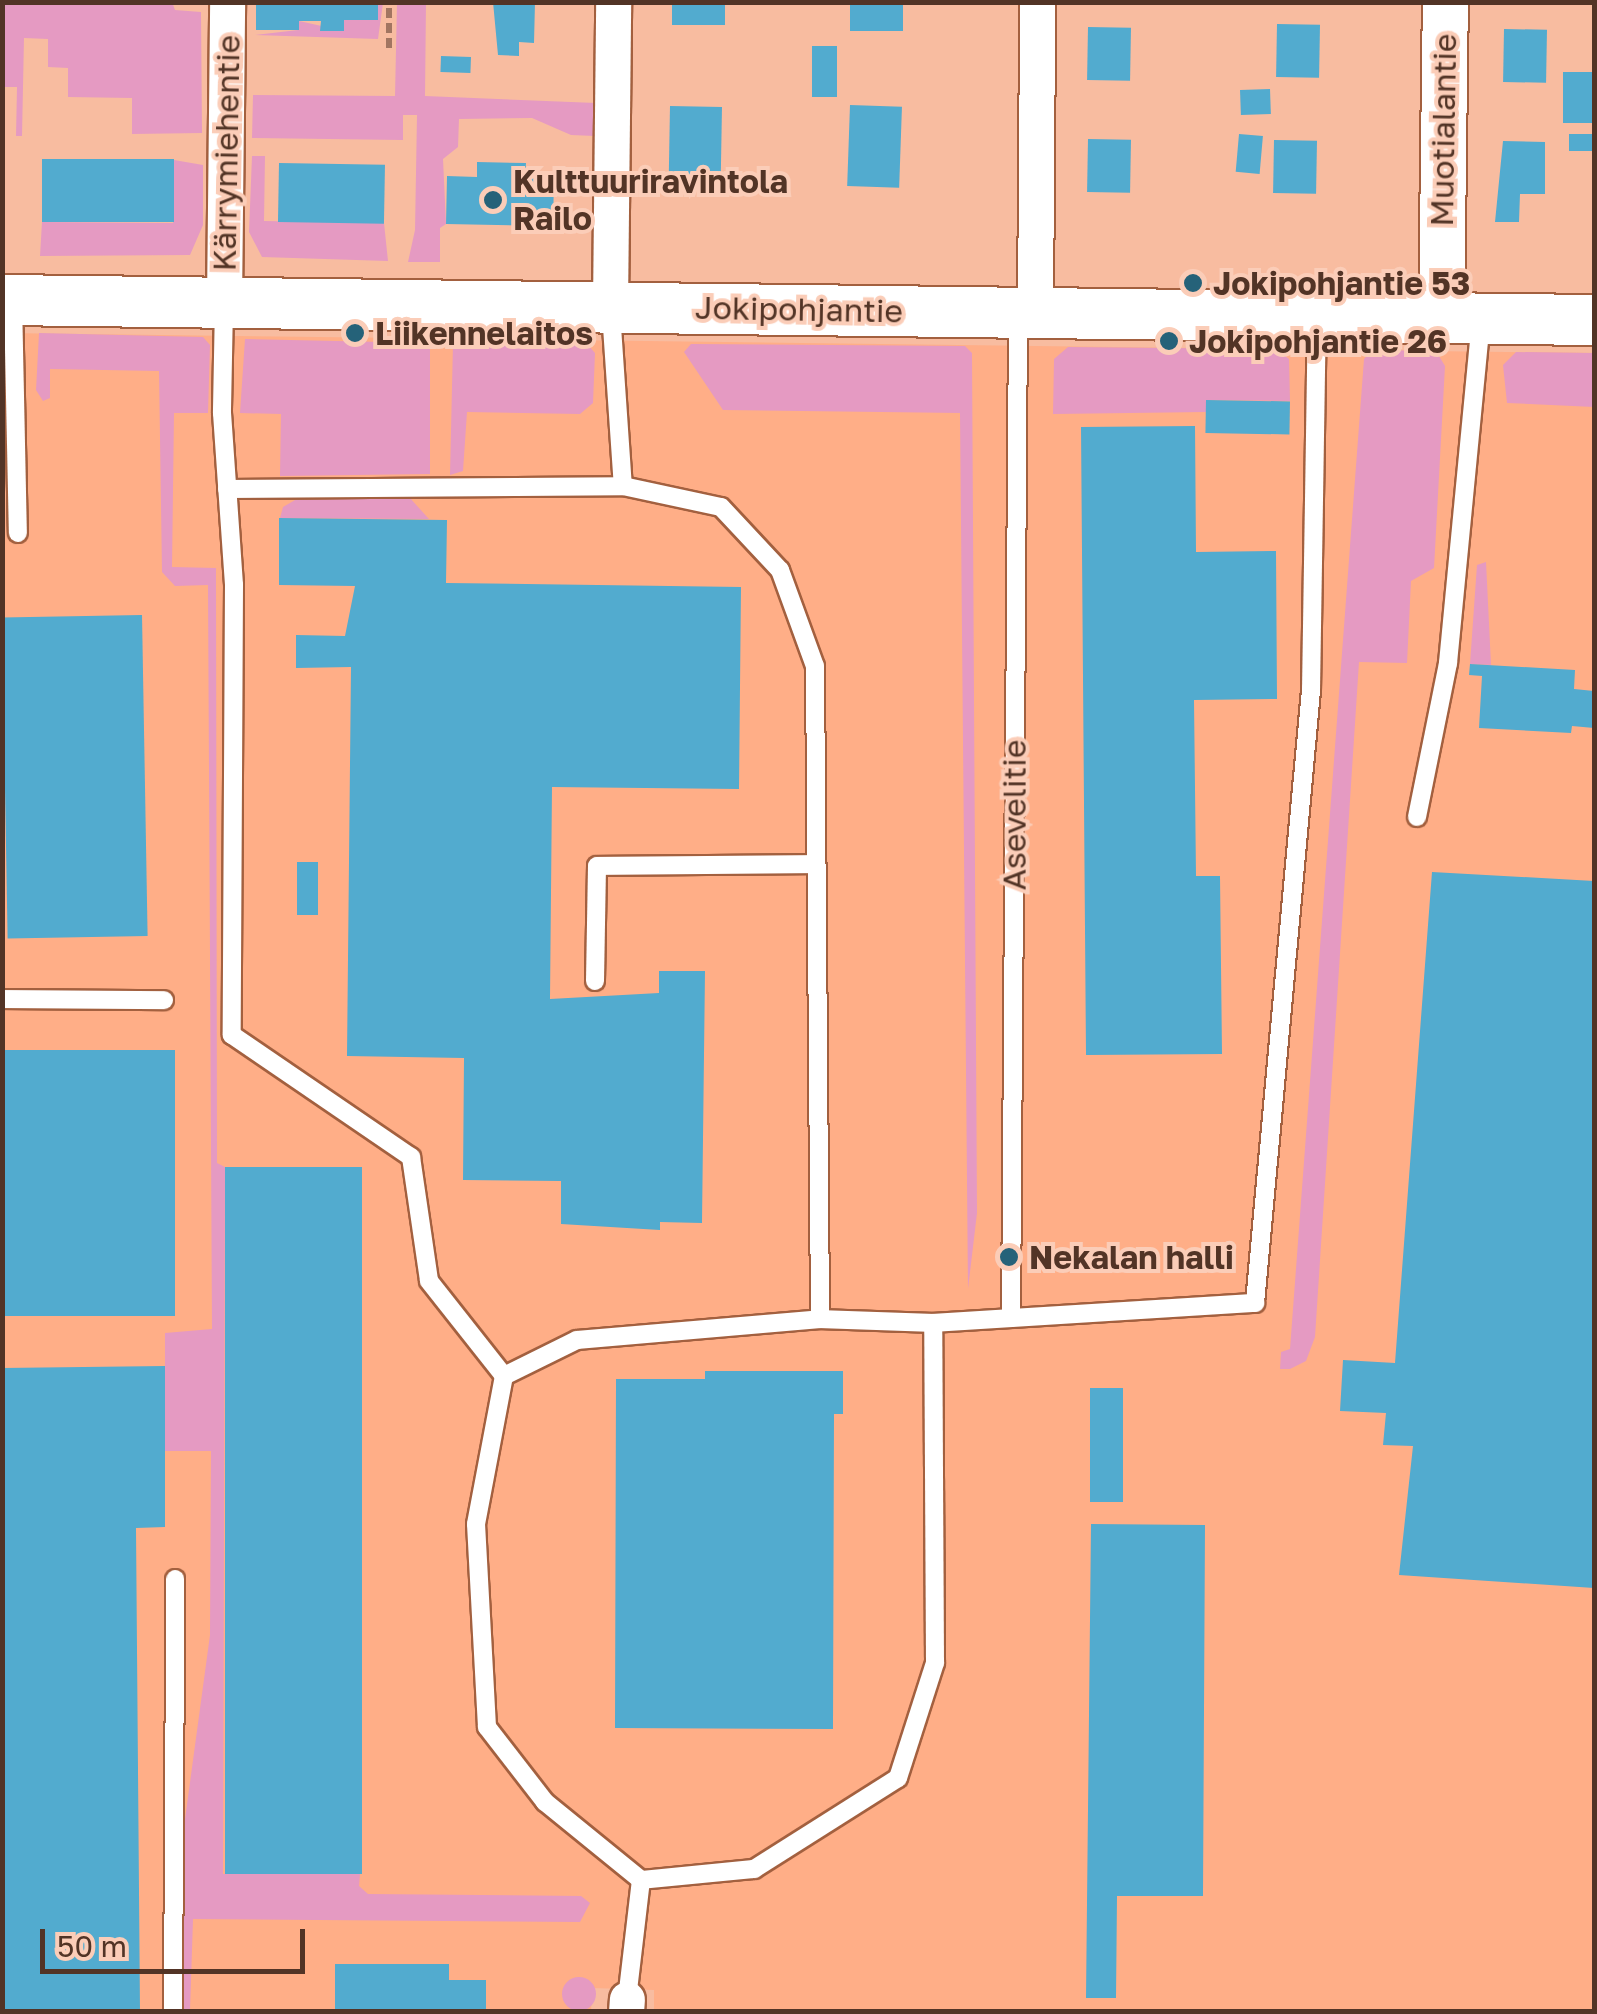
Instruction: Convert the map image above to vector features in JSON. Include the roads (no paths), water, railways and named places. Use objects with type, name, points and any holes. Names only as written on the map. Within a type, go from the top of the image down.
[{"type":"main road","name":"Jokipohjantie","points":[[8,300],[1594,320]]},
{"type":"street","name":"Kärrymiehentie","points":[[224,303],[228,2]]},
{"type":"street","points":[[610,306],[613,2]]},
{"type":"street","name":"Asevelitie","points":[[1026,311],[1037,2]]},
{"type":"street","name":"Muotialantie","points":[[1444,2],[1462,318]]},
{"type":"lane","points":[[8,300],[18,533]]},
{"type":"lane","points":[[224,303],[227,489],[234,585],[232,1035],[411,1156],[429,1281],[504,1376],[476,1524],[487,1727],[545,1802],[641,1880],[754,1869],[898,1778],[934,1663],[934,1323]]},
{"type":"lane","points":[[610,306],[623,486]]},
{"type":"lane","name":"Asevelitie","points":[[1011,1318],[1026,311]]},
{"type":"lane","points":[[504,1376],[577,1340],[820,1319],[934,1323],[1255,1303],[1311,690],[1318,316]]},
{"type":"lane","points":[[1418,817],[1448,663],[1462,318]]},
{"type":"lane","points":[[227,489],[623,486],[721,508],[780,570],[815,666],[820,1319]]},
{"type":"lane","points":[[595,981],[598,866],[816,864]]},
{"type":"lane","points":[[2,999],[164,1000]]},
{"type":"lane","points":[[172,2012],[176,1579]]},
{"type":"lane","points":[[626,2006],[641,1880]]},
{"type":"place","name":"Kulttuuriravintola Railo","points":[[493,200]]},
{"type":"place","name":"Jokipohjantie 53","points":[[1193,283]]},
{"type":"place","name":"Liikennelaitos","points":[[355,333]]},
{"type":"place","name":"Jokipohjantie 26","points":[[1169,341]]},
{"type":"place","name":"Nekalan halli","points":[[1009,1257]]}]
